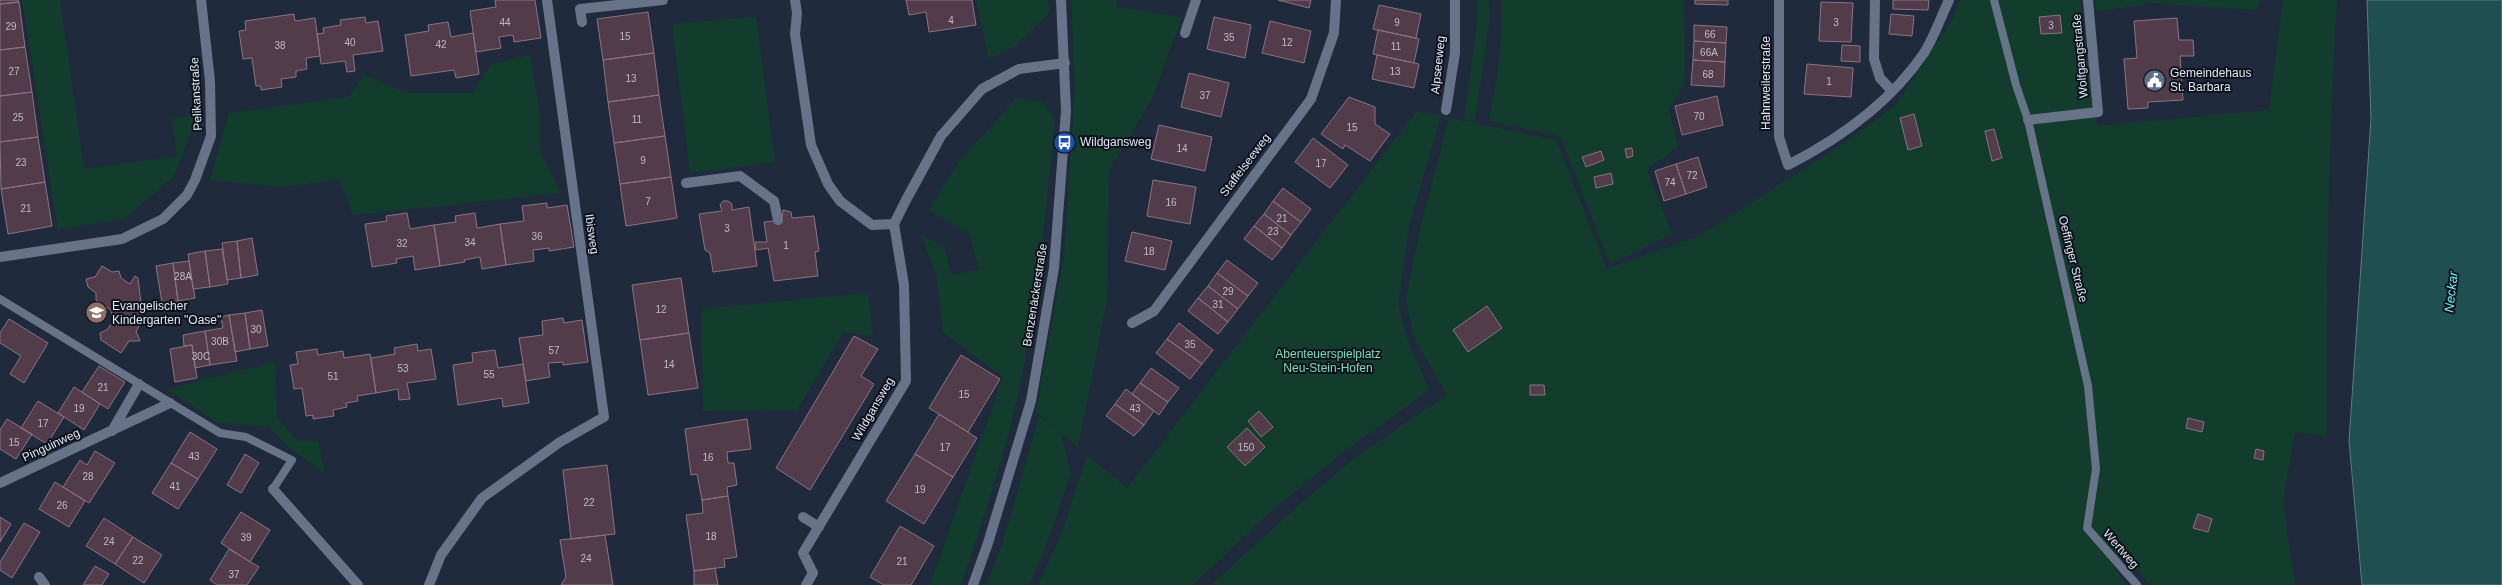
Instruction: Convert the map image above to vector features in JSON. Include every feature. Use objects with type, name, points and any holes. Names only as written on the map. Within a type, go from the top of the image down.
[{"type":"street","name":"Pelikanstraße","points":[[0,257],[122,238],[163,219],[187,195],[195,180],[211,136],[210,81],[201,0]]},
{"type":"street","name":"Ibisweg","points":[[429,585],[441,555],[482,498],[556,446],[604,417],[547,0]]},
{"type":"street","points":[[582,22],[580,9],[663,0]]},
{"type":"street","points":[[795,0],[797,13],[795,34],[811,146],[828,184],[840,201],[872,225],[894,224],[941,136],[982,89],[1019,69],[1065,63]]},
{"type":"street","name":"Benzenäckerstraße","points":[[973,585],[988,543],[1031,401],[1054,268],[1064,142],[1065,63],[1062,0]]},
{"type":"street","points":[[1185,34],[1196,0]]},
{"type":"street","name":"Staffelseeweg","points":[[1132,322],[1154,311],[1311,98],[1334,34],[1336,0]]},
{"type":"street","name":"Alpseeweg","points":[[1446,110],[1455,53],[1455,0]]},
{"type":"street","name":"Hahnweilerstraße","points":[[1779,0],[1779,138],[1788,165],[1822,148],[1868,116],[1892,91]]},
{"type":"street","points":[[1875,0],[1874,59],[1880,78],[1892,91],[1924,52],[1949,0]]},
{"type":"street","name":"Wolfgangstraße","points":[[2028,120],[2098,112],[2088,0]]},
{"type":"street","points":[[686,183],[740,176],[774,201],[778,220]]},
{"type":"street","name":"Wildgansweg","points":[[806,585],[813,573],[803,553],[906,381],[904,285],[894,224]]},
{"type":"street","points":[[112,431],[138,384]]},
{"type":"street","name":"Pinguinweg","points":[[0,483],[170,403]]},
{"type":"street","points":[[273,489],[358,585]]},
{"type":"street","points":[[803,517],[819,527]]},
{"type":"lane","name":"Oeffinger Straße","points":[[1994,0],[2016,86],[2028,120],[2088,386],[2096,469],[2087,528]]},
{"type":"lane","points":[[0,298],[220,433],[246,436],[292,460],[273,489]]},
{"type":"lane","name":"Wertweg","points":[[2087,528],[2138,585]]},
{"type":"green space","points":[[22,0],[60,0],[84,169],[177,156],[172,119],[198,114],[174,176],[126,218],[58,230]]},
{"type":"green space","points":[[976,0],[1048,0],[1050,12],[1015,46],[989,59]]},
{"type":"green space","points":[[1071,0],[1116,0],[1117,7],[1182,17],[1152,99],[1109,171],[1107,300],[1078,447],[1036,412],[1064,257],[1075,86]]},
{"type":"green space","points":[[1477,0],[1489,0],[1490,18],[1475,121],[1464,119],[1478,16]]},
{"type":"green space","points":[[1501,0],[1684,0],[1685,82],[1669,109],[1678,147],[1647,169],[1672,234],[1610,264],[1560,136],[1489,121],[1497,76],[1500,46],[1502,15]]},
{"type":"green space","points":[[1960,0],[2080,0],[2097,126],[2269,110],[2283,0],[2337,0],[2328,218],[2327,437],[2295,432],[2283,501],[2295,585],[2150,585],[2128,559],[2114,569],[2127,585],[1211,585],[1301,503],[1356,457],[1447,395],[1414,338],[1406,299],[1420,229],[1449,118],[1556,140],[1607,269],[1701,235],[1841,145],[1896,105],[1952,20]]},
{"type":"green space","points":[[2095,0],[2259,0],[2257,10],[2152,3],[2096,12]]},
{"type":"green space","points":[[756,17],[775,162],[690,173],[672,24]]},
{"type":"green space","points":[[530,55],[540,113],[540,150],[561,193],[353,215],[339,179],[282,187],[210,180],[229,113],[349,97],[364,75],[407,93],[473,93],[491,64]]},
{"type":"green space","points":[[1015,99],[1042,101],[1055,119],[1041,253],[1032,319],[1020,385],[1008,436],[986,511],[961,585],[930,585],[1003,377],[943,332],[936,274],[921,235],[944,247],[952,275],[979,269],[969,234],[928,210],[959,162]]},
{"type":"green space","name":"Abenteuerspielplatz Neu-Stein-Hofen","points":[[1416,112],[1441,116],[1409,227],[1398,304],[1409,344],[1429,390],[1341,454],[1269,513],[1193,585],[1038,585],[1063,530],[1087,455],[1127,488]]},
{"type":"green space","points":[[868,293],[873,336],[844,332],[797,410],[703,411],[701,309]]},
{"type":"green space","points":[[275,362],[277,417],[297,441],[318,441],[325,474],[292,450],[268,426],[218,423],[167,389]]},
{"type":"green space","points":[[1039,416],[1061,433],[1071,474],[1046,546],[1029,585],[986,585],[1002,545]]},
{"type":"water","name":"Neckar","points":[[2367,0],[2502,0],[2502,585],[2362,585],[2349,441],[2371,119]]},
{"type":"building","points":[[0,0],[18,0],[19,2],[0,4]]},
{"type":"building","points":[[495,0],[535,0],[541,38],[514,42],[513,35],[499,37],[501,48],[476,52],[470,11],[496,7]]},
{"type":"building","points":[[906,0],[972,0],[976,25],[929,32],[926,12],[909,15]]},
{"type":"building","points":[[1278,0],[1311,0],[1309,8]]},
{"type":"building","points":[[1695,0],[1728,0],[1728,5],[1695,4]]},
{"type":"building","points":[[1893,0],[1929,0],[1928,10],[1893,9]]},
{"type":"building","points":[[19,2],[25,47],[0,50],[0,4]]},
{"type":"building","points":[[1821,2],[1853,3],[1851,42],[1819,41]]},
{"type":"building","points":[[1379,5],[1421,14],[1416,38],[1373,29]]},
{"type":"building","points":[[648,12],[654,53],[603,60],[597,19]]},
{"type":"building","points":[[294,14],[295,21],[315,18],[320,56],[306,58],[307,69],[296,71],[296,77],[281,79],[282,87],[261,90],[261,86],[256,86],[252,58],[243,59],[239,31],[246,30],[245,21]]},
{"type":"building","points":[[1891,14],[1914,16],[1912,36],[1889,34]]},
{"type":"building","points":[[2060,15],[2062,33],[2041,34],[2039,17]]},
{"type":"building","points":[[365,17],[366,23],[378,21],[383,51],[353,55],[355,71],[347,72],[345,61],[321,64],[317,34],[324,33],[323,28],[341,25],[340,20]]},
{"type":"building","points":[[1214,17],[1251,25],[1245,58],[1207,49]]},
{"type":"building","name":"Gemeindehaus St. Barbara","points":[[2177,18],[2179,40],[2193,40],[2194,56],[2180,56],[2183,100],[2148,102],[2148,108],[2128,109],[2124,59],[2137,58],[2134,21]]},
{"type":"building","points":[[1270,21],[1311,31],[1304,63],[1262,53]]},
{"type":"building","points":[[448,22],[451,37],[473,33],[479,74],[456,78],[454,70],[411,76],[405,35],[429,31],[428,25]]},
{"type":"building","points":[[1694,25],[1727,27],[1726,43],[1694,41]]},
{"type":"building","points":[[1378,30],[1419,39],[1414,63],[1373,54]]},
{"type":"building","points":[[1694,41],[1726,43],[1725,62],[1693,60]]},
{"type":"building","points":[[1842,45],[1860,46],[1860,62],[1841,61]]},
{"type":"building","points":[[25,47],[32,92],[0,96],[0,50]]},
{"type":"building","points":[[654,53],[659,95],[608,102],[603,60]]},
{"type":"building","points":[[1377,55],[1419,64],[1414,88],[1372,79]]},
{"type":"building","points":[[1693,60],[1725,62],[1724,87],[1691,85]]},
{"type":"building","points":[[1807,64],[1853,68],[1851,97],[1804,94]]},
{"type":"building","points":[[1189,73],[1229,83],[1221,117],[1181,107]]},
{"type":"building","points":[[32,92],[38,137],[0,142],[0,96]]},
{"type":"building","points":[[659,95],[665,136],[614,143],[608,102]]},
{"type":"building","points":[[1717,96],[1723,125],[1682,135],[1675,106]]},
{"type":"building","points":[[1349,97],[1375,107],[1375,124],[1390,134],[1370,161],[1345,145],[1343,149],[1321,134]]},
{"type":"building","points":[[1914,114],[1922,146],[1908,150],[1900,118]]},
{"type":"building","points":[[1159,125],[1212,137],[1205,171],[1151,159]]},
{"type":"building","points":[[1994,129],[2002,158],[1992,161],[1985,131]]},
{"type":"building","points":[[665,136],[671,177],[620,184],[614,143]]},
{"type":"building","points":[[38,137],[45,182],[1,189],[0,142]]},
{"type":"building","points":[[1313,138],[1348,165],[1330,188],[1295,162]]},
{"type":"building","points":[[1632,148],[1633,156],[1627,158],[1625,149]]},
{"type":"building","points":[[1601,151],[1604,160],[1586,167],[1582,157]]},
{"type":"building","points":[[1698,157],[1707,187],[1686,194],[1676,164]]},
{"type":"building","points":[[1676,164],[1686,194],[1664,201],[1655,171]]},
{"type":"building","points":[[1611,173],[1613,184],[1596,188],[1594,177]]},
{"type":"building","points":[[671,177],[677,218],[626,226],[620,184]]},
{"type":"building","points":[[1153,180],[1196,187],[1190,224],[1147,216]]},
{"type":"building","points":[[45,182],[52,226],[8,234],[1,189]]},
{"type":"building","points":[[1283,188],[1311,209],[1301,222],[1273,201]]},
{"type":"building","points":[[723,201],[728,201],[732,204],[732,210],[749,207],[757,266],[713,272],[710,253],[705,250],[699,214],[722,211],[720,205]]},
{"type":"building","points":[[1273,201],[1301,222],[1291,235],[1264,214]]},
{"type":"building","points":[[547,203],[547,208],[567,205],[574,247],[549,251],[549,248],[533,250],[534,261],[506,265],[500,224],[524,221],[522,206]]},
{"type":"building","points":[[783,210],[791,212],[792,218],[814,216],[819,251],[815,252],[818,276],[774,281],[768,248],[756,250],[755,242],[767,242],[764,222],[782,220]]},
{"type":"building","points":[[407,213],[410,229],[434,225],[440,266],[415,270],[413,256],[396,259],[397,263],[372,267],[365,224],[387,221],[386,216]]},
{"type":"building","points":[[475,213],[477,228],[500,224],[506,265],[482,269],[480,257],[464,260],[465,262],[440,266],[434,225],[456,222],[455,216]]},
{"type":"building","points":[[1264,214],[1291,235],[1282,248],[1254,226]]},
{"type":"building","points":[[1254,226],[1282,248],[1272,260],[1244,239]]},
{"type":"building","points":[[1132,232],[1172,241],[1165,270],[1125,261]]},
{"type":"building","points":[[252,238],[258,275],[241,278],[237,241]]},
{"type":"building","points":[[237,241],[241,278],[227,280],[222,243]]},
{"type":"building","points":[[222,249],[228,284],[210,287],[205,251]]},
{"type":"building","points":[[205,251],[210,287],[193,289],[188,254]]},
{"type":"building","points":[[1227,260],[1258,283],[1248,296],[1217,273]]},
{"type":"building","points":[[189,261],[195,298],[178,301],[173,263]]},
{"type":"building","points":[[173,263],[178,301],[162,303],[156,266]]},
{"type":"building","points":[[102,266],[112,272],[119,271],[121,278],[130,284],[135,276],[138,278],[143,320],[136,331],[140,341],[129,341],[121,353],[101,340],[100,333],[108,329],[113,321],[111,310],[96,300],[96,293],[88,287],[86,279],[95,277]]},
{"type":"building","points":[[1217,273],[1248,296],[1238,309],[1208,286]]},
{"type":"building","points":[[681,278],[689,333],[640,340],[632,285]]},
{"type":"building","points":[[1208,286],[1238,309],[1228,322],[1198,298]]},
{"type":"building","points":[[1198,298],[1228,322],[1218,334],[1188,311]]},
{"type":"building","points":[[1487,306],[1502,328],[1468,352],[1453,330]]},
{"type":"building","points":[[262,310],[268,346],[250,349],[245,313]]},
{"type":"building","points":[[245,313],[250,349],[235,352],[229,315]]},
{"type":"building","points":[[229,315],[237,361],[210,365],[205,331],[223,328],[221,317]]},
{"type":"building","points":[[563,318],[564,323],[582,320],[588,362],[563,365],[563,362],[548,363],[550,377],[526,381],[519,338],[543,335],[542,321]]},
{"type":"building","points":[[9,319],[48,343],[24,383],[10,374],[21,356],[0,343],[0,333]]},
{"type":"building","points":[[1179,323],[1213,350],[1202,364],[1167,339]]},
{"type":"building","points":[[205,331],[210,365],[195,368],[192,345],[184,346],[183,335]]},
{"type":"building","points":[[689,333],[698,388],[648,395],[640,340]]},
{"type":"building","points":[[854,336],[878,349],[861,376],[874,384],[810,490],[776,468]]},
{"type":"building","points":[[1167,339],[1202,364],[1190,379],[1156,353]]},
{"type":"building","points":[[417,344],[418,351],[431,349],[436,379],[407,383],[410,399],[399,400],[398,389],[376,393],[371,358],[395,354],[394,348]]},
{"type":"building","points":[[192,345],[197,378],[175,382],[170,349]]},
{"type":"building","points":[[317,349],[318,355],[343,351],[344,358],[370,354],[376,393],[357,396],[358,401],[346,403],[347,407],[333,410],[334,416],[313,419],[313,415],[306,416],[302,388],[294,389],[290,365],[298,364],[296,352]]},
{"type":"building","points":[[495,350],[498,368],[523,364],[529,403],[503,407],[502,398],[458,405],[453,365],[473,362],[472,353]]},
{"type":"building","points":[[961,355],[1000,379],[968,432],[929,408]]},
{"type":"building","points":[[99,366],[125,382],[108,409],[82,392]]},
{"type":"building","points":[[1151,368],[1179,388],[1168,402],[1140,383]]},
{"type":"building","points":[[1140,383],[1168,402],[1159,415],[1132,394]]},
{"type":"building","points":[[1530,385],[1544,385],[1545,395],[1530,395]]},
{"type":"building","points":[[74,387],[100,404],[84,430],[58,413]]},
{"type":"building","points":[[1126,389],[1154,411],[1144,425],[1115,404]]},
{"type":"building","points":[[38,401],[64,417],[47,444],[21,428]]},
{"type":"building","points":[[1115,404],[1144,425],[1134,436],[1106,416]]},
{"type":"building","points":[[1259,411],[1273,427],[1261,437],[1248,421]]},
{"type":"building","points":[[939,414],[977,438],[953,477],[915,454]]},
{"type":"building","points":[[2188,418],[2204,422],[2202,432],[2186,428]]},
{"type":"building","points":[[7,419],[32,434],[16,459],[0,449],[0,430]]},
{"type":"building","points":[[747,419],[751,449],[727,452],[728,463],[734,463],[737,485],[727,487],[728,496],[702,500],[697,474],[691,475],[685,429]]},
{"type":"building","points":[[1247,428],[1265,447],[1245,466],[1227,447]]},
{"type":"building","points":[[190,432],[217,449],[198,479],[171,463]]},
{"type":"building","points":[[2256,449],[2264,451],[2263,460],[2254,458]]},
{"type":"building","points":[[95,451],[115,463],[89,503],[63,487],[80,460],[87,465]]},
{"type":"building","points":[[245,454],[259,463],[241,493],[227,485]]},
{"type":"building","points":[[915,454],[953,477],[924,524],[886,501]]},
{"type":"building","points":[[171,463],[198,479],[178,509],[152,493]]},
{"type":"building","points":[[607,465],[615,534],[571,539],[563,470]]},
{"type":"building","points":[[55,482],[85,501],[69,527],[39,509]]},
{"type":"building","points":[[728,496],[737,557],[724,559],[725,567],[694,571],[686,515],[703,513],[702,500]]},
{"type":"building","points":[[241,512],[270,530],[250,562],[221,543]]},
{"type":"building","points":[[2198,514],[2212,519],[2208,532],[2193,528]]},
{"type":"building","points":[[0,517],[11,524],[0,542]]},
{"type":"building","points":[[104,518],[133,537],[115,564],[86,546]]},
{"type":"building","points":[[24,523],[40,532],[12,578],[0,570],[0,562]]},
{"type":"building","points":[[900,526],[934,546],[911,585],[884,585],[870,577]]},
{"type":"building","points":[[605,535],[613,585],[561,585],[566,577],[560,540]]},
{"type":"building","points":[[133,537],[162,555],[144,583],[115,564]]},
{"type":"building","points":[[229,549],[259,567],[247,585],[217,585],[210,580]]},
{"type":"building","points":[[95,566],[109,574],[102,585],[83,585]]},
{"type":"building","points":[[715,568],[718,585],[694,585],[694,571]]},
{"type":"place","name":"Gemeindehaus St. Barbara","points":[[2154,80]]},
{"type":"place","name":"Wildgansweg","points":[[1064,142]]},
{"type":"place","name":"Evangelischer Kindergarten \"Oase\"","points":[[96,313]]}]
